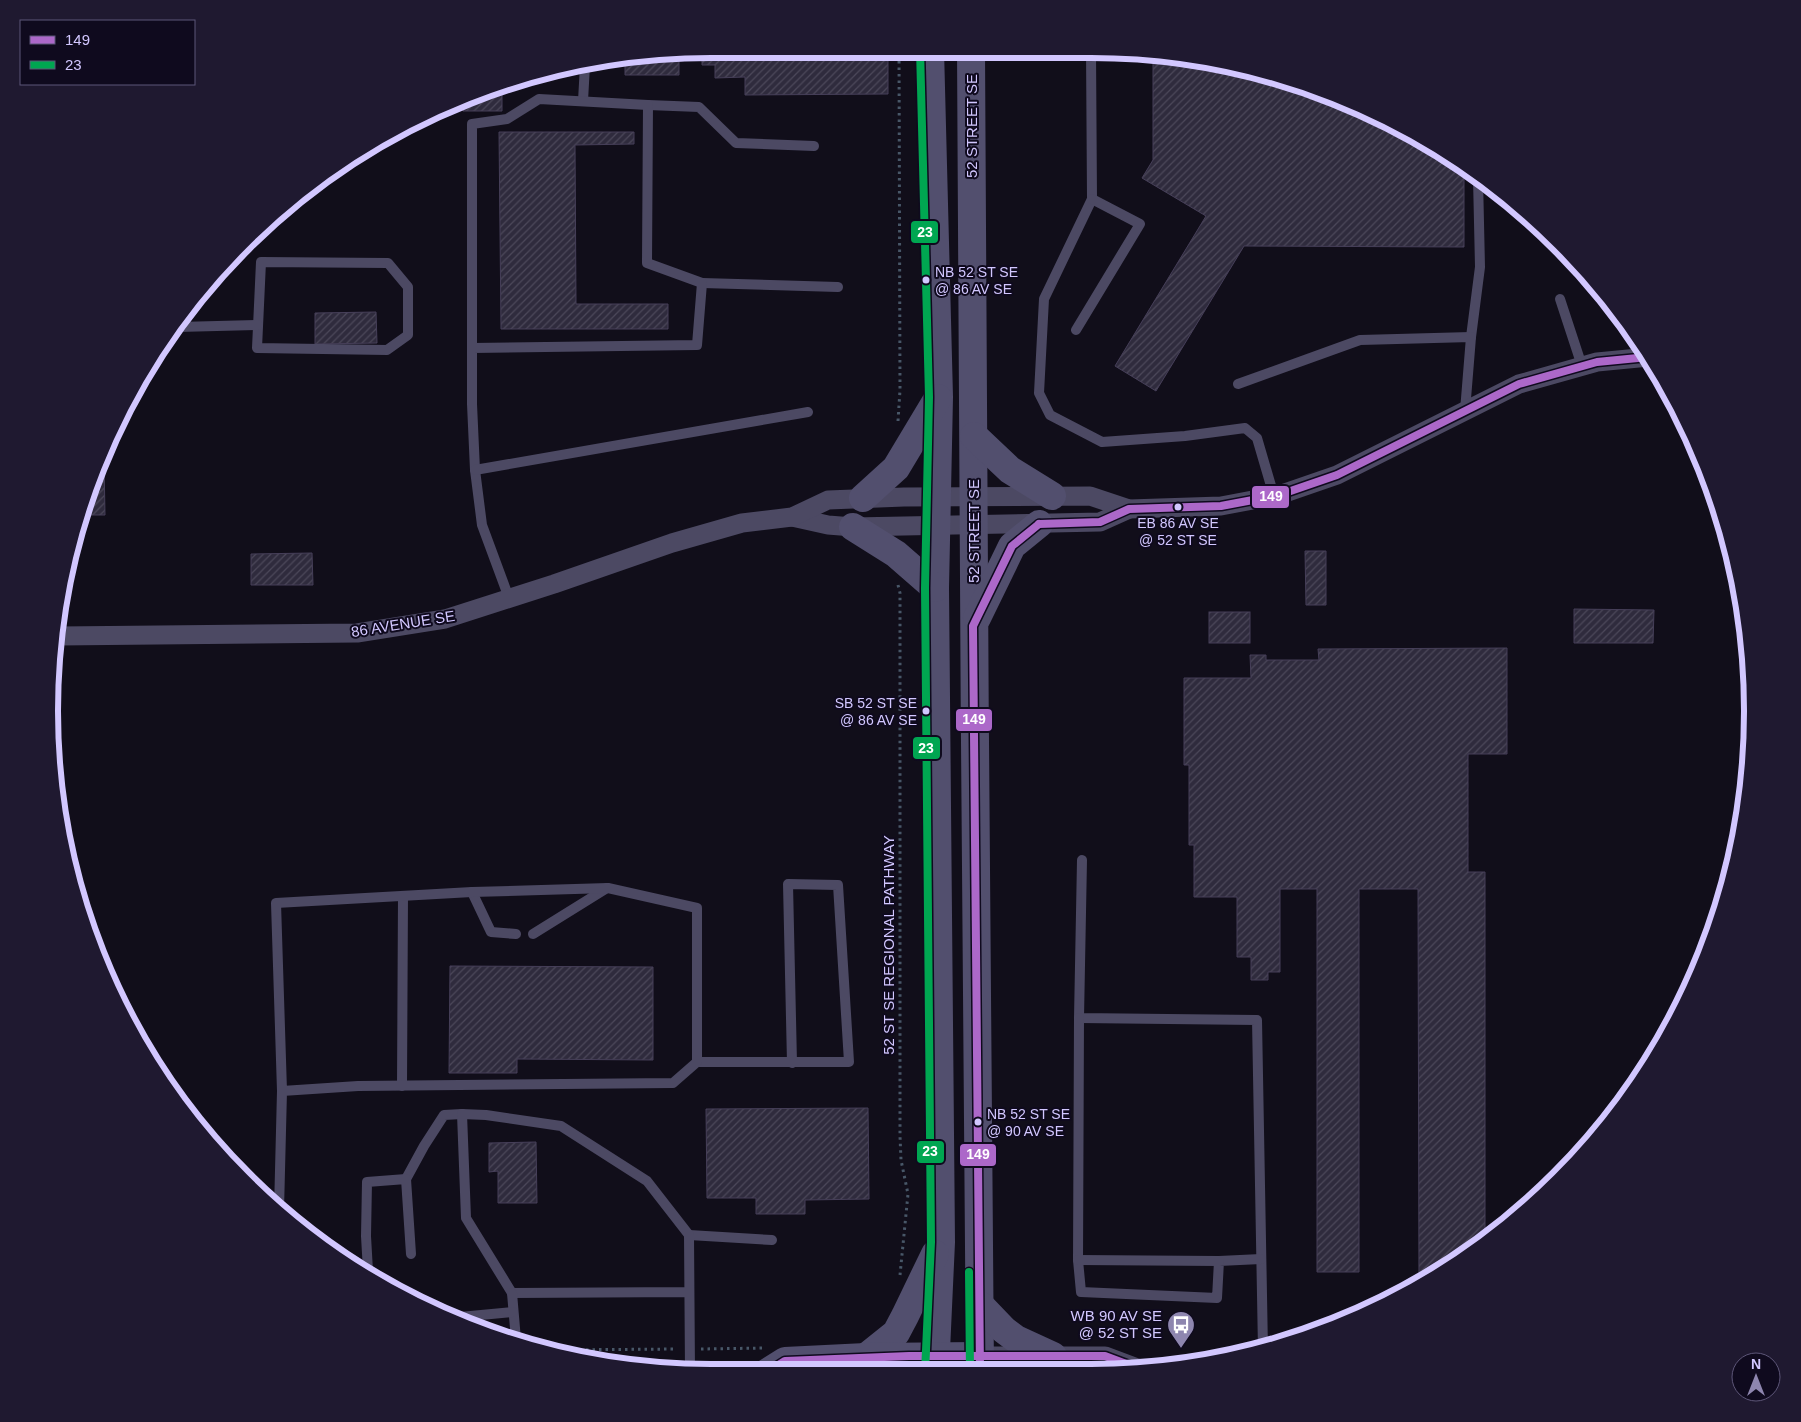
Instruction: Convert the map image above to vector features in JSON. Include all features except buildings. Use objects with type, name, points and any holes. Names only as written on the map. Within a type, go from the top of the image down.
[{"type":"main road","points":[[930,58],[939,397],[938,524],[935,588],[941,1242],[935,1364]]},
{"type":"main road","name":"52 STREET SE","points":[[971,58],[974,436],[973,626],[980,1364]]},
{"type":"main road","points":[[863,498],[896,468],[939,397]]},
{"type":"main road","points":[[974,436],[1010,470],[1052,496]]},
{"type":"main road","points":[[973,626],[1012,546],[1039,524]]},
{"type":"main road","points":[[853,527],[896,554],[935,588]]},
{"type":"main road","points":[[866,1357],[896,1333],[941,1242]]},
{"type":"main road","points":[[980,1305],[1004,1330],[1016,1339],[1053,1356]]},
{"type":"main road","points":[[768,1361],[785,1362],[866,1357],[935,1364],[980,1364]]},
{"type":"street","name":"86 AVENUE SE","points":[[62,636],[357,634],[445,619],[672,543],[742,523],[792,517],[828,500],[1090,496],[1128,509],[1221,506],[1274,496],[1338,474],[1519,384],[1597,362],[1640,359]]},
{"type":"street","name":"86 AVENUE SE","points":[[792,517],[828,525],[853,527],[938,524],[1039,524],[1100,522],[1128,509]]},
{"type":"street","points":[[980,1364],[1053,1356],[1105,1356],[1120,1363]]},
{"type":"lane","points":[[1091,58],[1092,199],[1044,299],[1039,392],[1050,415],[1102,442],[1185,436],[1245,428],[1257,438],[1274,496]]},
{"type":"lane","points":[[583,101],[585,70]]},
{"type":"lane","points":[[509,598],[482,524],[475,470],[472,404],[472,124],[507,119],[539,99],[699,107],[736,143],[814,146]]},
{"type":"lane","points":[[648,105],[647,263],[702,283],[838,287]]},
{"type":"lane","points":[[1465,411],[1471,337],[1480,267],[1478,186]]},
{"type":"lane","points":[[1076,330],[1140,224],[1092,199]]},
{"type":"lane","points":[[261,262],[388,263],[408,287],[408,335],[387,350],[257,348],[258,325],[261,262]]},
{"type":"lane","points":[[472,348],[697,345],[702,283]]},
{"type":"lane","points":[[1560,299],[1582,366]]},
{"type":"lane","points":[[183,327],[258,325]]},
{"type":"lane","points":[[1238,384],[1360,340],[1471,337]]},
{"type":"lane","points":[[475,470],[808,412]]},
{"type":"lane","points":[[1082,860],[1078,1260],[1081,1292],[1217,1298],[1219,1261]]},
{"type":"lane","points":[[282,1091],[358,1086],[673,1082],[697,1062],[792,1063],[850,1062],[838,885],[788,884],[792,1063]]},
{"type":"lane","points":[[533,934],[608,888]]},
{"type":"lane","points":[[279,1201],[282,1091],[276,903],[472,892],[608,888],[697,908],[697,1062]]},
{"type":"lane","points":[[472,892],[490,932],[516,934]]},
{"type":"lane","points":[[402,1086],[403,896]]},
{"type":"lane","points":[[1079,1018],[1257,1020],[1263,1341]]},
{"type":"lane","points":[[462,1114],[466,1218],[512,1293],[515,1334]]},
{"type":"lane","points":[[411,1254],[406,1180],[424,1146],[444,1115],[486,1115],[561,1126],[647,1181],[689,1235],[690,1364]]},
{"type":"lane","points":[[368,1267],[367,1182],[406,1180]]},
{"type":"lane","points":[[689,1235],[772,1240]]},
{"type":"lane","points":[[1078,1260],[1219,1261],[1261,1259]]},
{"type":"lane","points":[[512,1293],[689,1292]]},
{"type":"lane","points":[[465,1316],[513,1312]]},
{"type":"path","points":[[897,427],[900,390],[899,58]]},
{"type":"path","name":"52 ST SE REGIONAL PATHWAY","points":[[896,578],[900,593],[900,1136],[901,1160],[908,1194],[899,1282]]},
{"type":"path","points":[[575,1350],[690,1349],[768,1361]]},
{"type":"transit line","name":"23","points":[[920,58],[929,397],[925,588],[931,1242],[925,1364]]},
{"type":"transit line","name":"149","points":[[1039,524],[1100,522],[1129,509],[1221,506],[1279,495],[1337,475],[1519,384],[1597,362],[1639,358]]},
{"type":"transit line","name":"149","points":[[980,1364],[973,626],[1012,546],[1039,524]]},
{"type":"transit line","name":"23","points":[[969,1272],[970,1364]]},
{"type":"transit line","name":"149","points":[[780,1364],[785,1361],[909,1356],[1105,1356],[1124,1363]]},
{"type":"place","name":"NB 52 ST SE @ 86 AV SE","points":[[926,280]]},
{"type":"place","name":"EB 86 AV SE @ 52 ST SE","points":[[1178,507]]},
{"type":"place","name":"SB 52 ST SE @ 86 AV SE","points":[[926,711]]},
{"type":"place","name":"NB 52 ST SE @ 90 AV SE","points":[[978,1122]]},
{"type":"place","name":"WB 90 AV SE @ 52 ST SE","points":[[1181,1349]]}]
